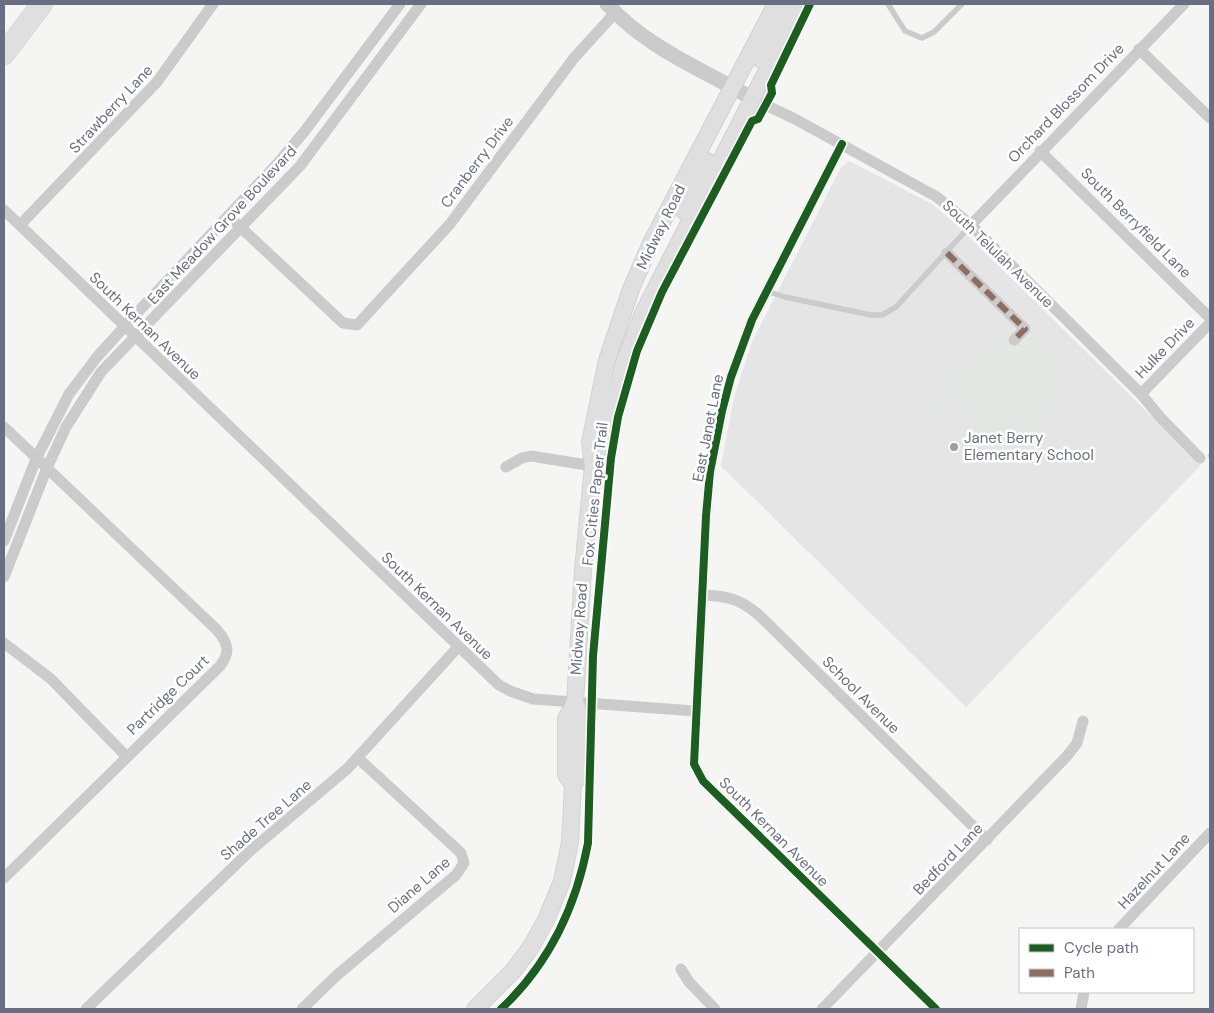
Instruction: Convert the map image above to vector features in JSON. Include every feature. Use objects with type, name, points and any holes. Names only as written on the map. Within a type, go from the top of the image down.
[{"type":"highway","points":[[4,54],[42,4]]},
{"type":"main road","name":"Midway Road","points":[[475,1009],[513,971],[539,934],[562,881],[570,842],[573,784],[580,775],[582,720],[574,702],[593,466],[590,442],[607,360],[624,310],[651,243],[776,4]]},
{"type":"main road","points":[[753,99],[752,74],[787,4]]},
{"type":"main road","name":"Midway Road","points":[[593,466],[603,447],[614,394],[642,317],[675,248],[801,4]]},
{"type":"main road","points":[[675,248],[680,219],[733,110],[733,87]]},
{"type":"main road","points":[[624,310],[642,317]]},
{"type":"street","name":"Strawberry Lane","points":[[20,225],[157,82],[213,4]]},
{"type":"street","name":"East Meadow Grove Boulevard","points":[[4,541],[36,458],[69,394],[97,357],[304,132],[400,4]]},
{"type":"street","name":"East Meadow Grove Boulevard","points":[[4,577],[46,468],[84,395],[100,372],[133,336],[147,326],[300,166],[421,4]]},
{"type":"street","name":"Orchard Blossom Drive","points":[[971,225],[1184,4]]},
{"type":"street","name":"Cranberry Drive","points":[[241,228],[343,323],[357,326],[450,224],[611,8]]},
{"type":"street","name":"South Telulah Avenue","points":[[611,8],[659,49],[842,144],[932,194],[971,225],[1141,394],[1160,417],[1200,458]]},
{"type":"street","points":[[1139,49],[1210,118]]},
{"type":"street","name":"East Janet Lane","points":[[695,711],[710,472],[722,411],[740,350],[766,291],[842,144]]},
{"type":"street","name":"South Berryfield Lane","points":[[1040,152],[1210,318]]},
{"type":"street","name":"South Kernan Avenue","points":[[4,210],[491,679],[510,692],[533,699],[695,711],[694,764],[703,781],[936,1009]]},
{"type":"street","points":[[228,216],[241,228]]},
{"type":"street","points":[[947,253],[1025,329],[1014,340]]},
{"type":"street","name":"Hulke Drive","points":[[1141,394],[1210,323]]},
{"type":"street","name":"Partridge Court","points":[[4,427],[217,630],[228,644],[226,659],[220,666],[126,756],[4,878]]},
{"type":"street","points":[[506,467],[522,458],[531,456],[593,466]]},
{"type":"street","name":"School Avenue","points":[[702,595],[730,597],[740,601],[760,616],[986,840]]},
{"type":"street","points":[[4,643],[51,679],[126,756]]},
{"type":"street","name":"Shade Tree Lane","points":[[86,1009],[250,851],[358,758],[458,647]]},
{"type":"street","name":"Bedford Lane","points":[[822,1009],[878,954],[1067,756],[1077,743],[1083,721]]},
{"type":"street","name":"Diane Lane","points":[[302,1009],[336,976],[456,875],[464,863],[461,853],[358,758]]},
{"type":"street","name":"Hazelnut Lane","points":[[1121,928],[1210,833]]},
{"type":"street","points":[[681,968],[689,982],[715,1009]]},
{"type":"street","points":[[1081,1009],[1084,993]]},
{"type":"lane","points":[[888,4],[901,27],[909,34],[922,38],[934,32],[962,4]]},
{"type":"lane","points":[[766,291],[844,310],[882,315],[896,307],[971,225]]},
{"type":"shaded area","name":"Janet Berry Elementary School","points":[[849,161],[932,204],[958,226],[1201,465],[966,707],[721,466],[734,397],[752,342],[840,169]]},
{"type":"shaded area","points":[[1018,314],[1063,359],[1051,372],[1067,386],[1047,405],[1050,409],[1045,415],[1051,421],[1015,458],[999,463],[995,467],[979,451],[990,433],[987,430],[982,441],[969,455],[956,441],[977,419],[944,387],[934,390],[930,386],[946,369],[956,378],[1001,333],[1007,338],[1017,328],[1011,322]]},
{"type":"shaded area","points":[[936,396],[945,403],[936,413],[926,416],[920,411],[925,403]]},
{"type":"shaded area","points":[[1010,483],[1047,521],[1040,529],[1002,491]]},
{"type":"marked path","points":[[947,253],[1025,329],[1014,340]]},
{"type":"cycle path","name":"Fox Cities Paper Trail","points":[[501,1009],[533,973],[558,933],[576,890],[588,843],[593,656],[611,458],[618,417],[637,351],[662,292],[752,121],[758,119],[772,93],[771,85],[810,4]]},
{"type":"cycle path","points":[[842,144],[752,320],[731,377],[722,411],[710,472],[706,516],[694,764],[703,781],[936,1009]]},
{"type":"place","name":"Janet Berry Elementary School","points":[[954,447]]}]
